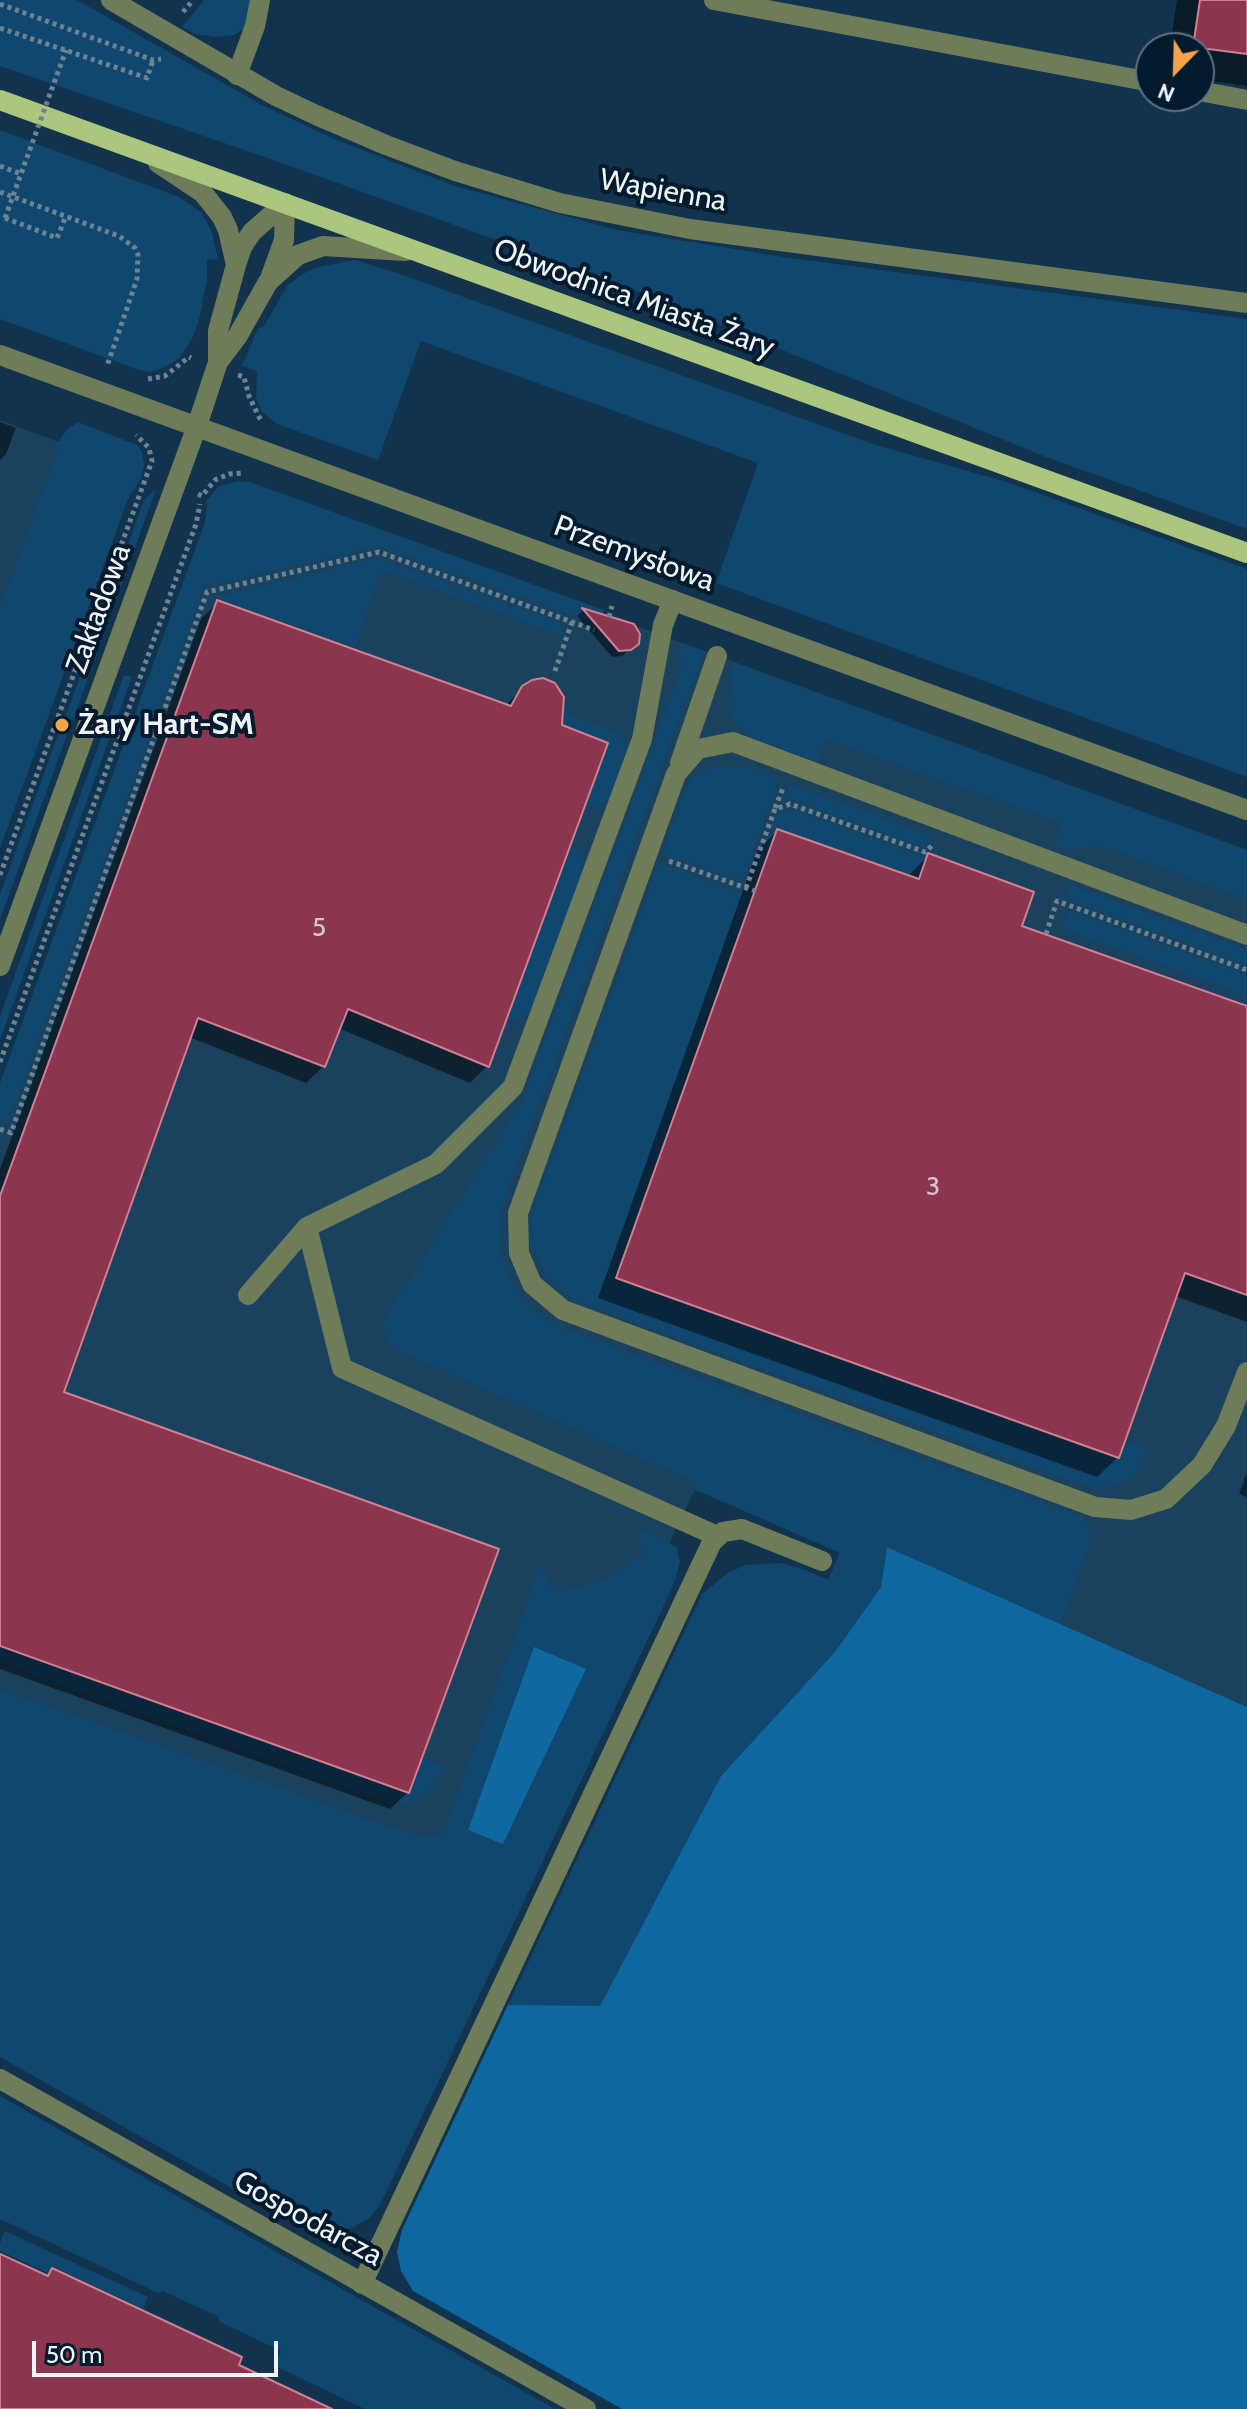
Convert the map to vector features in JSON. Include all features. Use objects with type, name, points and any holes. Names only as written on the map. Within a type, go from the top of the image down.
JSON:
[{"type":"main road","name":"Obwodnica Miasta Żary","points":[[0,100],[1247,553]]},
{"type":"street","name":"Wapienna","points":[[111,0],[290,103],[386,145],[507,188],[573,206],[690,229],[1247,303]]},
{"type":"street","points":[[237,75],[255,26],[260,0]]},
{"type":"street","points":[[714,0],[1135,79]]},
{"type":"street","points":[[1215,94],[1247,100]]},
{"type":"street","name":"Zakładowa","points":[[145,154],[192,183],[213,204],[228,230],[236,265]]},
{"type":"street","name":"Zakładowa","points":[[0,966],[197,426],[217,365],[218,331],[242,247],[252,232],[285,203]]},
{"type":"street","name":"Zakładowa","points":[[217,365],[268,282],[284,240],[285,203]]},
{"type":"street","name":"Zakładowa","points":[[268,282],[298,255],[323,246],[417,253]]},
{"type":"street","name":"Przemysłowa","points":[[0,355],[1247,810]]},
{"type":"street","points":[[248,1295],[307,1227],[436,1164],[513,1087],[642,739],[663,625],[673,600]]},
{"type":"street","points":[[717,656],[518,1213],[519,1253],[532,1284],[563,1310],[1095,1507],[1131,1510],[1166,1499],[1202,1465],[1226,1426],[1247,1372]]},
{"type":"street","points":[[676,774],[698,749],[733,742],[1247,935]]},
{"type":"street","points":[[307,1227],[342,1368],[717,1536]]},
{"type":"street","points":[[362,2284],[717,1536],[742,1529],[822,1561]]},
{"type":"street","name":"Gospodarcza","points":[[0,2079],[586,2409]]},
{"type":"path","points":[[0,4],[153,60],[147,78],[0,28]]},
{"type":"path","points":[[66,50],[5,218],[57,238],[66,216]]},
{"type":"path","points":[[0,166],[21,174]]},
{"type":"path","points":[[0,192],[119,236],[135,248],[138,255],[137,279],[107,367]]},
{"type":"path","points":[[138,377],[150,380],[165,376],[189,357],[217,365]]},
{"type":"path","points":[[94,362],[117,371]]},
{"type":"path","points":[[0,875],[152,461],[149,448],[140,437],[129,433]]},
{"type":"path","points":[[0,1062],[196,524],[202,496],[215,480],[229,474],[246,473]]},
{"type":"path","points":[[176,485],[202,496]]},
{"type":"path","points":[[0,1129],[11,1133],[207,592],[379,552],[594,630]]},
{"type":"path","points":[[609,617],[612,606]]},
{"type":"path","points":[[555,671],[572,622]]},
{"type":"path","points":[[746,888],[785,782]]},
{"type":"path","points":[[775,809],[790,804],[925,852],[938,841]]},
{"type":"path","points":[[661,858],[755,891]]},
{"type":"path","points":[[1046,934],[1061,893]]},
{"type":"path","points":[[1057,901],[1247,970]]},
{"type":"shaded area","points":[[0,0],[77,0],[262,105],[332,138],[455,186],[617,230],[784,257],[1247,319],[1247,529],[1046,457],[622,285],[0,66]]},
{"type":"shaded area","points":[[204,0],[250,0],[245,28],[234,35],[215,37],[196,34],[182,27]]},
{"type":"shaded area","points":[[0,130],[179,197],[201,212],[212,232],[218,259],[207,260],[200,316],[194,335],[180,358],[151,372],[139,370],[0,319]]},
{"type":"shaded area","points":[[355,260],[873,444],[1007,482],[1247,569],[1247,777],[716,583],[758,463],[421,341],[378,460],[277,424],[262,412],[256,398],[257,372],[242,365],[258,329],[264,326],[287,286],[301,275],[314,268]]},
{"type":"shaded area","points":[[0,420],[104,459],[0,823]]},
{"type":"shaded area","points":[[78,422],[137,445],[144,464],[141,479],[128,499],[0,848],[0,607],[58,443],[66,430]]},
{"type":"shaded area","points":[[238,481],[250,482],[604,610],[602,617],[593,623],[380,546],[204,587],[8,1123],[0,1121],[0,1083],[205,522],[207,500],[219,486]]},
{"type":"shaded area","points":[[156,489],[73,720],[65,718],[144,500]]},
{"type":"shaded area","points":[[222,502],[468,564],[1247,850],[1247,1707],[706,1467],[515,1863],[0,2020],[0,1113]]},
{"type":"shaded area","points":[[377,558],[557,622],[564,629],[563,636],[382,570],[355,647],[215,597]]},
{"type":"shaded area","points":[[679,642],[704,651],[501,1210],[500,1243],[508,1275],[528,1305],[569,1331],[1081,1516],[1087,1521],[1092,1538],[1060,1624],[887,1547],[881,1587],[835,1653],[721,1776],[600,2007],[508,2005],[702,1594],[728,1573],[745,1565],[780,1563],[828,1580],[840,1553],[696,1490],[693,1488],[695,1482],[396,1350],[387,1342],[383,1327],[386,1316],[522,1101],[681,669]]},
{"type":"shaded area","points":[[733,662],[1247,850],[1247,900],[1105,847],[1053,847],[1061,823],[827,740],[818,762],[753,738],[735,723],[728,708]]},
{"type":"shaded area","points":[[124,675],[132,677],[0,1040],[0,1016]]},
{"type":"shaded area","points":[[562,711],[618,733],[625,741],[627,749],[609,798],[599,806],[584,807],[608,743],[559,724]]},
{"type":"shaded area","points":[[59,732],[67,735],[0,920],[0,894]]},
{"type":"shaded area","points":[[724,765],[755,769],[779,780],[745,875],[737,880],[663,853],[684,790],[694,776]]},
{"type":"shaded area","points":[[790,784],[933,836],[928,849],[785,797]]},
{"type":"shaded area","points":[[790,809],[926,858],[917,883],[759,886],[753,878],[778,813]]},
{"type":"shaded area","points":[[570,846],[575,847],[585,860],[584,871],[532,1010],[518,1020],[506,1020]]},
{"type":"shaded area","points":[[659,863],[755,898],[1119,1458],[1125,1442],[1147,1450],[1129,1479],[1099,1488],[1059,1477],[576,1301],[545,1275],[532,1245],[534,1207]]},
{"type":"shaded area","points":[[1068,884],[1247,950],[1247,965],[1068,899]]},
{"type":"shaded area","points":[[1069,910],[1247,975],[1247,996],[1062,929]]},
{"type":"shaded area","points":[[635,1528],[661,1537],[677,1548],[680,1562],[674,1584],[390,2184],[378,2208],[369,2218],[337,2232],[324,2233],[299,2226],[0,2057],[0,1689],[349,1813],[434,1838],[443,1833],[541,1565],[554,1593],[606,1579],[643,1554]]},
{"type":"shaded area","points":[[887,1547],[1247,1707],[1247,2409],[622,2409],[413,2291],[401,2271],[397,2252],[402,2230],[508,2005],[600,2006],[721,1776],[835,1652],[881,1587]]},
{"type":"shaded area","points":[[0,1646],[409,1793],[422,1758],[445,1767],[436,1785],[420,1797],[406,1804],[381,1800],[0,1662]]},
{"type":"shaded area","points":[[534,1647],[586,1669],[503,1844],[468,1830]]},
{"type":"shaded area","points":[[0,2096],[555,2409],[365,2409],[275,2366],[281,2351],[220,2322],[217,2316],[163,2291],[158,2293],[0,2219]]},
{"type":"shaded area","points":[[5,2231],[148,2297],[143,2309],[52,2266],[48,2273],[0,2251]]},
{"type":"building","points":[[1200,0],[1247,0],[1247,54],[1215,50],[1215,32],[1195,32]]},
{"type":"building","points":[[217,600],[511,706],[522,686],[543,678],[555,683],[564,697],[562,725],[608,743],[489,1067],[348,1009],[325,1067],[198,1018],[64,1392],[499,1549],[409,1793],[0,1646],[0,1196]]},
{"type":"building","points":[[582,608],[634,624],[640,634],[639,644],[631,650],[619,651]]},
{"type":"building","points":[[777,829],[919,879],[928,853],[1034,892],[1022,926],[1247,1006],[1247,1295],[1185,1273],[1119,1458],[616,1278]]},
{"type":"building","points":[[0,2254],[48,2276],[52,2268],[242,2357],[239,2365],[332,2409],[0,2409]]},
{"type":"place","name":"Żary Hart-SM","points":[[62,725]]}]
